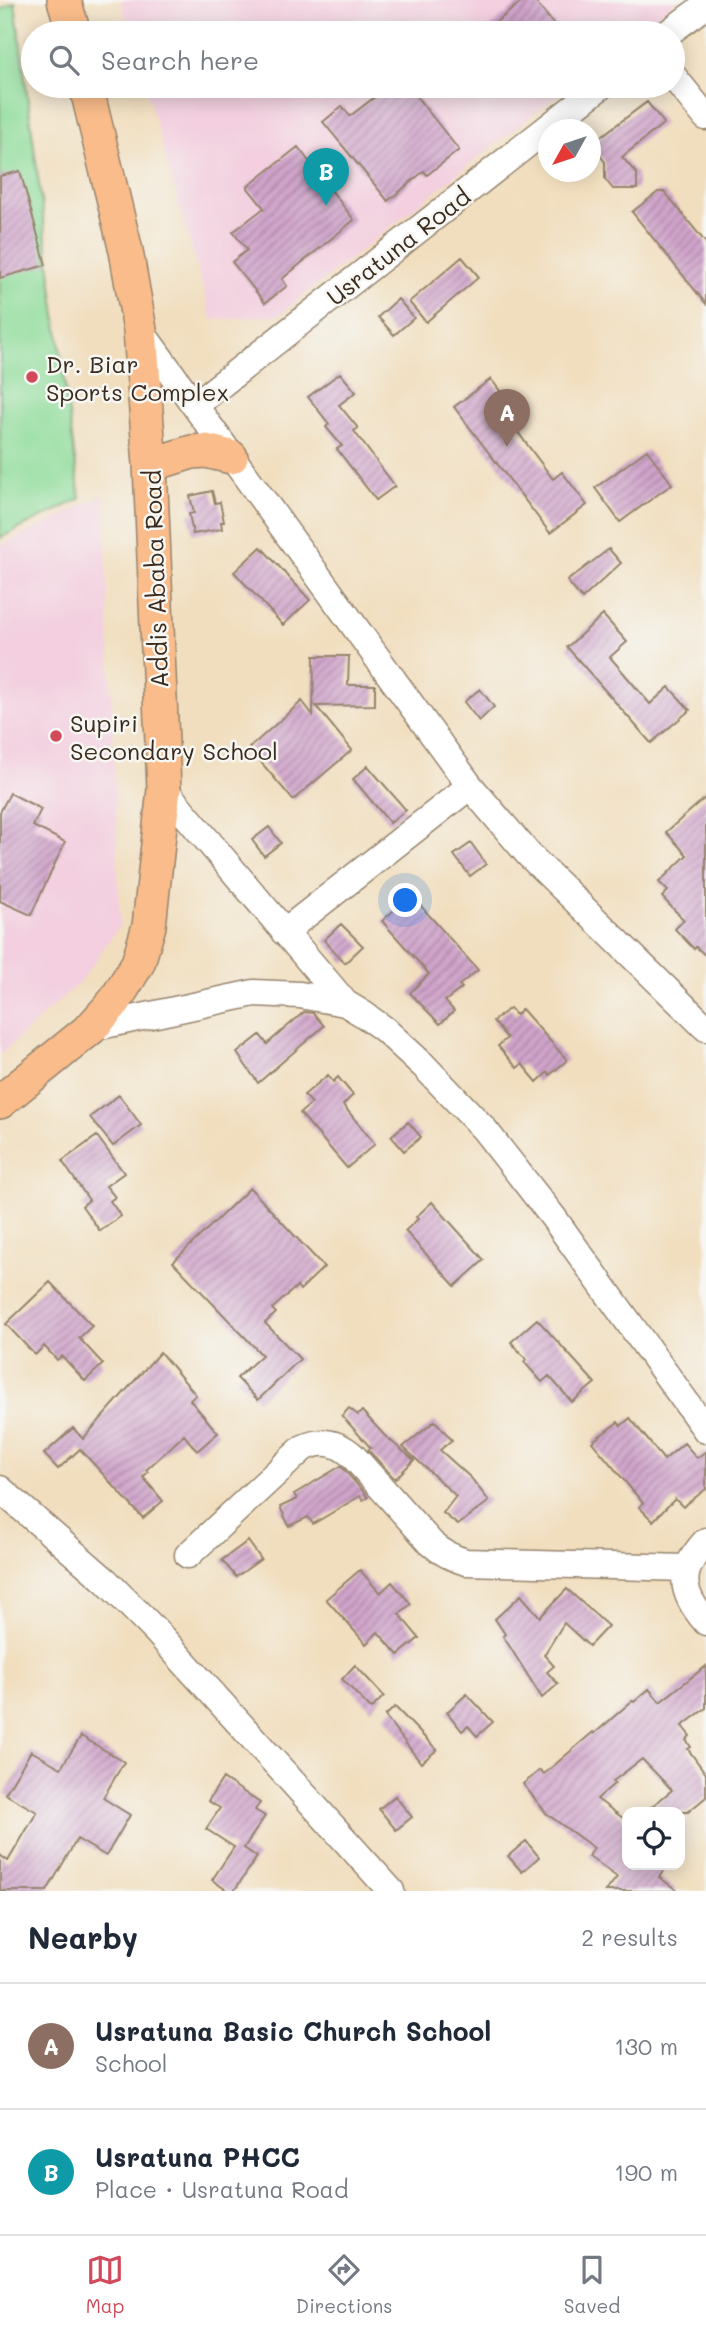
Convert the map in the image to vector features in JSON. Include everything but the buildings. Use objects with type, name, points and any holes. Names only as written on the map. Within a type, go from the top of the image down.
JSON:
[{"type":"main road","points":[[64,0],[70,21]]},
{"type":"main road","name":"Addis Ababa Road","points":[[0,1102],[90,1028],[114,1001],[138,963],[151,912],[164,789],[150,465],[140,330],[123,241],[89,98]]},
{"type":"main road","points":[[150,465],[192,452],[206,451],[231,457]]},
{"type":"street","points":[[684,21],[706,5]]},
{"type":"street","points":[[685,90],[706,117]]},
{"type":"street","name":"Usratuna Road","points":[[195,405],[586,98]]},
{"type":"street","points":[[140,330],[470,786],[529,855],[706,1028]]},
{"type":"street","points":[[284,932],[470,786]]},
{"type":"street","points":[[164,789],[345,1003],[384,1029],[424,1066],[484,1129],[553,1217],[706,1430]]},
{"type":"street","points":[[90,1028],[254,993],[300,995],[345,1003]]},
{"type":"street","points":[[188,1555],[303,1448],[315,1442],[325,1442],[342,1447],[352,1455],[431,1543],[453,1559],[466,1562],[687,1568]]},
{"type":"street","points":[[0,1489],[106,1581],[155,1630],[391,1891]]},
{"type":"street","points":[[706,1541],[687,1568],[685,1588],[693,1606],[706,1622]]},
{"type":"shaded area","points":[[121,0],[677,0],[650,21],[127,21]]},
{"type":"shaded area","points":[[148,98],[554,98],[279,315],[212,320]]},
{"type":"shaded area","name":"Supiri Secondary School","points":[[104,495],[120,925],[82,980],[0,1055],[0,546]]},
{"type":"green space","name":"Dr. Biar Sports Complex","points":[[15,2],[21,48],[21,98],[28,98],[80,499],[0,538],[0,10]]},
{"type":"place","name":"Usratuna PHCC","points":[[326,206]]},
{"type":"place","name":"Dr. Biar Sports Complex","points":[[32,377]]},
{"type":"place","name":"Usratuna Basic Church School","points":[[507,447]]},
{"type":"place","name":"Supiri Secondary School","points":[[56,736]]}]
